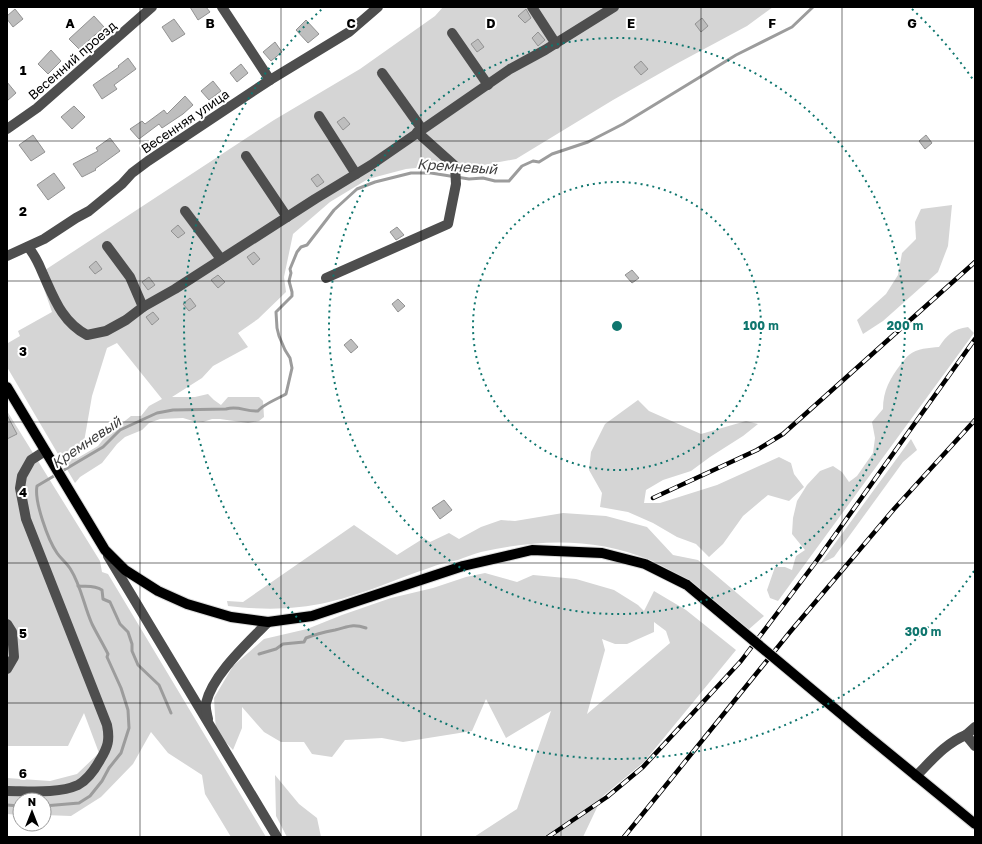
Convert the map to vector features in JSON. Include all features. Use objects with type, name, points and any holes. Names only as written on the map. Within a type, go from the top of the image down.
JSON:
[{"type":"main road","points":[[7,387],[105,550],[113,559],[132,574],[158,591],[187,604],[231,617],[268,622],[312,616],[463,566],[532,550],[602,553],[645,564],[686,585],[975,824]]},
{"type":"street","name":"Весенний проезд","points":[[7,129],[37,108],[150,7]]},
{"type":"street","points":[[222,7],[270,80]]},
{"type":"street","name":"Весенняя улица","points":[[7,256],[44,239],[89,211],[148,161],[270,80],[349,32],[378,7]]},
{"type":"street","points":[[532,7],[556,44]]},
{"type":"street","points":[[28,247],[35,254],[55,301],[76,330],[87,335],[106,331],[126,320],[144,307],[175,290],[220,259],[372,165],[510,69],[556,44],[614,7]]},
{"type":"street","points":[[452,33],[488,85]]},
{"type":"street","points":[[326,278],[448,224],[456,184],[455,166],[419,131],[382,73]]},
{"type":"street","points":[[319,116],[356,174]]},
{"type":"street","points":[[246,156],[287,217]]},
{"type":"street","points":[[185,211],[220,259]]},
{"type":"street","points":[[107,246],[130,277],[144,307]]},
{"type":"street","points":[[7,791],[64,789],[79,784],[95,769],[106,751],[109,738],[107,725],[26,520],[20,488],[22,476],[31,460],[47,454]]},
{"type":"street","points":[[105,550],[277,837]]},
{"type":"street","points":[[209,724],[206,705],[211,690],[224,669],[268,622]]},
{"type":"street","points":[[7,624],[12,632],[14,657],[7,669]]},
{"type":"street","points":[[916,776],[945,747],[956,739],[966,735],[975,727]]},
{"type":"street","points":[[966,735],[975,746]]},
{"type":"shaded area","points":[[443,7],[773,7],[747,26],[613,100],[516,159],[473,167],[445,165],[406,169],[368,179],[330,202],[293,234],[284,277],[286,292],[258,319],[238,333],[248,347],[213,366],[202,378],[172,397],[195,397],[208,394],[221,405],[228,397],[259,397],[263,401],[264,417],[259,421],[248,423],[220,419],[212,419],[203,422],[183,418],[160,419],[149,423],[142,430],[125,437],[117,444],[102,463],[80,477],[75,483],[7,367],[7,341],[8,343],[20,336],[18,331],[52,312],[38,272],[42,272],[274,120],[360,69],[435,16]],"holes":[[[117,343],[162,399],[149,406],[141,416],[131,416],[105,437],[98,446],[76,459],[78,451],[84,442],[92,396],[107,348]]]},
{"type":"shaded area","points":[[952,205],[948,246],[938,272],[883,321],[863,334],[857,320],[886,294],[898,275],[902,253],[916,239],[915,222],[921,209]]},
{"type":"shaded area","points":[[968,327],[974,333],[778,601],[770,598],[767,590],[775,567],[785,567],[792,570],[796,556],[805,550],[792,534],[793,518],[797,501],[807,485],[820,471],[833,466],[842,472],[849,482],[857,476],[873,453],[875,438],[872,422],[883,409],[884,396],[890,380],[897,369],[912,353],[923,349],[939,347],[951,333],[958,329]]},
{"type":"shaded area","points":[[638,400],[649,411],[701,434],[746,421],[758,424],[743,436],[691,471],[663,480],[646,490],[644,503],[660,503],[717,485],[779,457],[791,463],[794,474],[804,487],[789,501],[768,495],[743,516],[723,544],[709,557],[696,544],[677,537],[653,523],[628,512],[600,507],[602,493],[589,470],[591,452],[605,424]]},
{"type":"shaded area","points":[[7,411],[100,561],[102,572],[108,574],[266,837],[231,837],[205,794],[202,775],[168,753],[151,732],[133,764],[101,797],[71,816],[52,815],[52,792],[12,792],[12,814],[7,814],[7,778],[50,781],[77,774],[99,753],[84,713],[68,746],[7,746]]},
{"type":"shaded area","points":[[911,439],[917,450],[903,462],[834,557],[820,564]]},
{"type":"shaded area","points":[[563,513],[606,516],[647,527],[673,555],[698,560],[764,616],[748,630],[688,583],[663,566],[650,560],[608,547],[566,542],[524,545],[481,552],[444,563],[355,595],[316,605],[291,608],[228,606],[227,601],[243,602],[354,525],[397,555],[424,538],[430,542],[449,533],[459,539],[481,527],[501,520],[515,521]]},
{"type":"shaded area","points":[[485,573],[517,582],[533,575],[576,579],[614,590],[638,605],[644,611],[654,591],[686,610],[736,650],[644,762],[602,797],[583,837],[474,837],[517,809],[551,711],[506,738],[486,699],[472,731],[403,742],[382,738],[345,740],[332,757],[312,754],[304,742],[281,742],[264,732],[242,707],[242,728],[233,750],[216,732],[214,698],[233,666],[264,639],[307,629],[391,598],[433,588],[466,577]],"holes":[[[654,622],[666,631],[670,643],[587,714],[605,650],[602,639],[615,644],[627,644],[654,632]]]},
{"type":"shaded area","points":[[275,775],[299,804],[317,818],[321,837],[287,837],[276,816]]},
{"type":"building","points":[[190,7],[206,7],[210,12],[198,20]]},
{"type":"building","points":[[15,9],[23,19],[13,27],[7,19],[7,16]]},
{"type":"building","points":[[526,9],[531,18],[525,23],[518,16]]},
{"type":"building","points":[[94,16],[104,27],[79,49],[69,39]]},
{"type":"building","points":[[702,18],[708,26],[701,32],[695,24]]},
{"type":"building","points":[[174,19],[185,34],[172,42],[162,27]]},
{"type":"building","points":[[306,20],[319,34],[308,43],[296,30]]},
{"type":"building","points":[[538,32],[545,40],[538,46],[532,38]]},
{"type":"building","points":[[478,39],[484,47],[477,52],[471,44]]},
{"type":"building","points":[[275,42],[282,52],[271,61],[263,52]]},
{"type":"building","points":[[51,50],[61,61],[48,74],[38,64]]},
{"type":"building","points":[[128,58],[136,69],[114,85],[117,89],[102,99],[93,85],[119,67],[118,66]]},
{"type":"building","points":[[641,61],[648,69],[641,75],[634,67]]},
{"type":"building","points":[[241,64],[248,73],[237,82],[230,73]]},
{"type":"building","points":[[213,81],[221,91],[209,100],[201,91]]},
{"type":"building","points":[[7,82],[16,93],[7,101]]},
{"type":"building","points":[[185,96],[193,105],[183,114],[162,128],[159,124],[139,139],[130,129],[142,121],[145,124],[164,110],[167,114]]},
{"type":"building","points":[[74,106],[85,117],[72,129],[61,117]]},
{"type":"building","points":[[344,117],[350,124],[343,130],[337,122]]},
{"type":"building","points":[[33,135],[45,152],[31,161],[19,145]]},
{"type":"building","points":[[926,135],[932,143],[925,149],[919,141]]},
{"type":"building","points":[[110,138],[120,151],[95,169],[96,170],[82,177],[73,164],[98,151],[96,148]]},
{"type":"building","points":[[54,173],[65,188],[48,200],[37,185]]},
{"type":"building","points":[[318,174],[324,182],[317,187],[311,179]]},
{"type":"building","points":[[178,225],[185,233],[178,238],[171,231]]},
{"type":"building","points":[[397,227],[404,235],[396,240],[390,232]]},
{"type":"building","points":[[254,252],[260,259],[253,265],[247,257]]},
{"type":"building","points":[[96,261],[102,269],[95,274],[89,267]]},
{"type":"building","points":[[632,270],[639,278],[632,283],[625,275]]},
{"type":"building","points":[[218,275],[225,282],[218,288],[211,280]]},
{"type":"building","points":[[149,277],[155,285],[148,290],[142,282]]},
{"type":"building","points":[[190,298],[196,306],[189,311],[183,304]]},
{"type":"building","points":[[398,299],[405,306],[398,312],[392,304]]},
{"type":"building","points":[[153,312],[159,319],[152,325],[146,317]]},
{"type":"building","points":[[351,339],[358,347],[351,353],[344,345]]},
{"type":"building","points":[[7,415],[17,434],[7,439]]},
{"type":"building","points":[[444,500],[452,510],[440,519],[432,508]]},
{"type":"waterway","name":"Кремневый","points":[[52,805],[79,803],[90,796],[121,753],[129,728],[128,710],[121,688],[107,657],[108,654],[92,624],[74,576],[53,547],[46,530],[38,501],[37,486],[103,447],[120,430],[157,413],[173,410],[231,408],[258,411],[267,404],[286,394],[292,368],[290,358],[279,336],[276,312],[292,296],[289,281],[291,273],[290,269],[297,252],[301,247],[307,245],[334,210],[357,189],[375,182],[411,173],[431,173],[469,179],[483,178],[495,181],[509,181],[522,166],[533,161],[539,162],[552,154],[588,142],[623,124],[736,55],[792,27],[813,7]]},
{"type":"waterway","points":[[78,586],[93,587],[102,590],[103,599],[110,602],[120,624],[128,632],[132,644],[132,651],[138,665],[159,685],[171,713]]},
{"type":"waterway","points":[[259,654],[276,649],[283,644],[304,642],[306,638],[320,633],[353,626],[366,628]]},
{"type":"waterway","name":"Кремневый","points":[[7,805],[12,805]]},
{"type":"railway","points":[[653,498],[757,450],[783,434],[975,262]]},
{"type":"railway","points":[[548,837],[607,797],[643,767],[741,661],[815,563],[975,339]]},
{"type":"railway","points":[[624,837],[790,632],[894,509],[975,420]]}]
